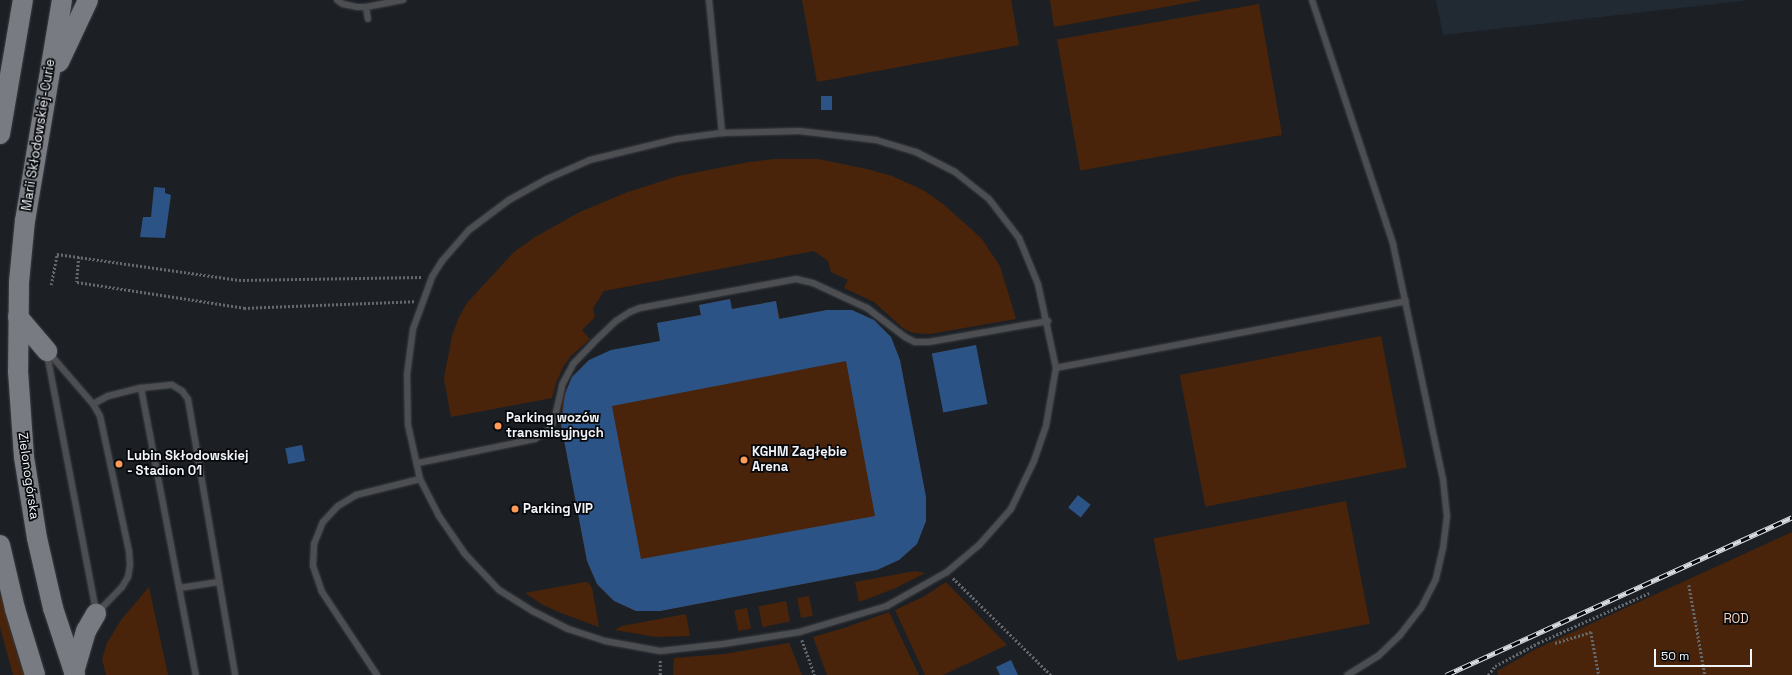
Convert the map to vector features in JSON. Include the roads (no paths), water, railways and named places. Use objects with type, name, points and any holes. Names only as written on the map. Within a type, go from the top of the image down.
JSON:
[{"type":"main road","points":[[11,0],[10,36],[12,69]]},
{"type":"main road","points":[[0,134],[23,0]]},
{"type":"main road","name":"Marii Skłodowskiej-Curie","points":[[20,271],[29,191],[62,0]]},
{"type":"main road","points":[[43,108],[65,48],[88,0]]},
{"type":"main road","name":"Zielonogórska","points":[[20,271],[18,318],[20,418],[30,498],[53,608],[74,673]]},
{"type":"main road","points":[[18,318],[47,351]]},
{"type":"main road","points":[[0,545],[15,609],[35,675]]},
{"type":"main road","points":[[74,673],[86,631],[96,614]]},
{"type":"lane","points":[[337,0],[342,4],[366,7],[403,0]]},
{"type":"lane","points":[[348,0],[352,6]]},
{"type":"lane","points":[[709,0],[722,133]]},
{"type":"lane","points":[[1312,0],[1393,244],[1443,479],[1447,516],[1443,548],[1436,579],[1421,608],[1400,635],[1378,656],[1347,675]]},
{"type":"lane","points":[[366,7],[368,19]]},
{"type":"lane","points":[[799,131],[876,140],[916,152],[955,172],[989,199],[1020,238],[1038,284],[1048,321],[1056,368],[1046,426],[1034,461],[1011,509],[979,545],[947,572],[888,606],[800,632],[723,644],[660,651],[605,641],[568,629],[534,612],[499,590],[465,554],[439,516],[420,479],[418,462],[408,425],[407,375],[413,329],[432,277],[442,261],[469,230],[509,200],[590,160],[676,139],[722,133],[799,131]]},
{"type":"lane","points":[[418,462],[535,439],[547,431],[554,421],[562,385],[573,364],[616,321],[630,312],[640,308],[796,279],[813,283],[867,308],[904,337],[915,342],[930,342],[1048,321]]},
{"type":"lane","points":[[1056,368],[1406,301]]},
{"type":"lane","points":[[47,351],[92,404],[100,416],[129,551],[130,565],[128,577],[122,587],[96,614]]},
{"type":"lane","points":[[47,351],[96,614]]},
{"type":"lane","points":[[92,404],[108,396],[142,388],[172,385],[182,391],[188,399],[235,675]]},
{"type":"lane","points":[[142,388],[196,675]]},
{"type":"lane","points":[[377,675],[322,592],[314,566],[314,544],[324,522],[338,506],[356,495],[420,479]]},
{"type":"lane","points":[[179,588],[219,582]]},
{"type":"railway","points":[[1446,675],[1792,517]]},
{"type":"place","name":"Parking wozów transmisyjnych","points":[[498,426]]},
{"type":"place","name":"KGHM Zagłębie Arena","points":[[744,460]]},
{"type":"place","name":"Lubin Skłodowskiej - Stadion 01","points":[[119,464]]},
{"type":"place","name":"Parking VIP","points":[[515,509]]},
{"type":"park label","name":"ROD","points":[[1736,619]]}]
